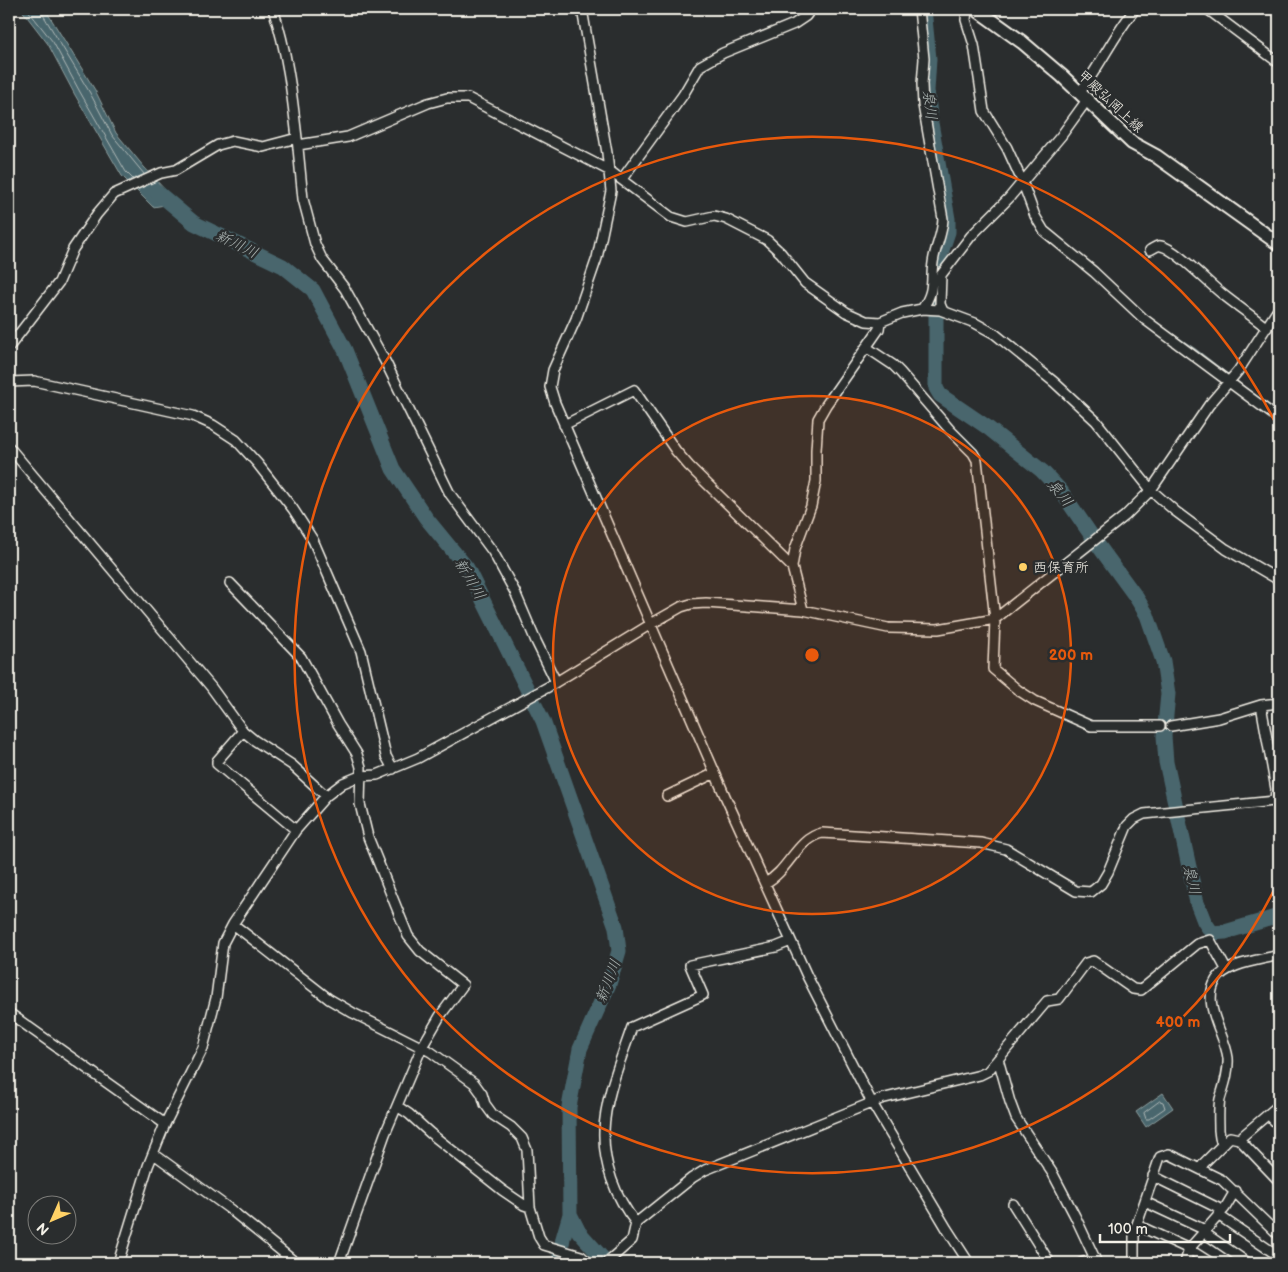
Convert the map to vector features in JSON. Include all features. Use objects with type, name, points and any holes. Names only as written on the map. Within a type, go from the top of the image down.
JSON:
[{"type":"main road","name":"甲殿弘岡上線","points":[[976,9],[991,15],[1083,96],[1132,143],[1156,156],[1279,244]]},
{"type":"street","points":[[273,9],[279,28],[292,91],[303,199],[322,260],[345,289],[386,363],[450,494],[493,552],[515,592],[552,685]]},
{"type":"street","points":[[582,9],[612,191],[597,258],[576,318],[553,370],[550,387],[555,404],[715,773],[807,976],[872,1103],[969,1263]]},
{"type":"street","points":[[622,179],[683,95],[700,66],[723,53],[794,24],[806,16],[811,9]]},
{"type":"street","points":[[919,9],[924,59],[923,105],[943,219],[942,234],[934,255],[931,272],[932,290],[929,300],[934,310]]},
{"type":"street","points":[[967,9],[966,20],[974,45],[984,111],[1025,179],[1035,216],[1044,231],[1094,272],[1144,319],[1230,380],[1279,419]]},
{"type":"street","points":[[934,310],[940,304],[941,275],[972,236],[1009,198],[1061,136],[1107,49],[1135,9]]},
{"type":"street","points":[[1207,9],[1279,63]]},
{"type":"street","points":[[9,347],[59,282],[73,248],[96,214],[114,194],[161,173],[176,170],[218,145],[233,141],[263,147],[298,141],[348,137],[428,103],[447,98],[468,98],[610,171],[671,217],[687,222],[714,216],[726,219],[767,240],[781,253],[805,283],[818,294],[846,312],[866,321],[880,322],[902,313],[934,310],[975,323],[995,334],[1054,382],[1096,421],[1151,490],[1175,511],[1226,549],[1279,580]]},
{"type":"street","points":[[1150,250],[1157,246],[1162,246],[1174,253],[1194,268],[1221,293],[1267,328]]},
{"type":"street","points":[[118,1263],[141,1188],[165,1124],[203,1048],[216,998],[223,943],[233,924],[296,830],[326,796],[343,783],[360,776],[377,775],[418,758],[552,685],[681,607],[691,604],[706,603],[803,610],[888,628],[938,629],[995,619],[1124,516],[1151,490],[1209,405],[1238,371],[1279,308]]},
{"type":"street","points":[[803,610],[792,567],[795,548],[811,506],[816,481],[818,419],[878,329],[880,322]]},
{"type":"street","points":[[866,347],[900,372],[950,430],[973,453],[977,460],[995,619],[993,669],[1035,702],[1090,726],[1160,726]]},
{"type":"street","points":[[9,382],[34,382],[193,416],[214,425],[236,440],[257,463],[293,509],[313,540],[340,598],[361,651],[386,756],[393,769]]},
{"type":"street","points":[[564,425],[634,390],[676,451],[689,466],[792,567]]},
{"type":"street","points":[[9,447],[204,680],[244,731],[254,740],[292,765],[326,796]]},
{"type":"street","points":[[230,583],[301,657],[357,754],[361,767],[360,804],[368,837],[408,936],[420,951],[463,985],[440,1016],[422,1048],[385,1134],[339,1263]]},
{"type":"street","points":[[1171,726],[1219,718],[1261,705],[1279,703]]},
{"type":"street","points":[[765,883],[774,879],[781,872],[804,842],[812,835],[822,833],[981,843],[1006,848],[1076,891],[1091,892],[1102,884],[1128,826],[1134,819],[1144,814],[1275,801],[1276,789],[1261,705]]},
{"type":"street","points":[[244,731],[217,761],[218,764],[296,830]]},
{"type":"street","points":[[667,796],[715,773]]},
{"type":"street","points":[[233,924],[329,999],[352,1013],[431,1052],[474,1083],[482,1094],[485,1104],[493,1114],[522,1138],[526,1150],[530,1208],[539,1237],[544,1245],[552,1249],[569,1251],[581,1256],[589,1263]]},
{"type":"street","points":[[609,1260],[632,1240],[636,1223],[692,1178],[706,1170],[872,1103],[913,1090],[980,1075],[988,1071],[1047,1001],[1059,999],[1086,963],[1093,961],[1133,989],[1141,990],[1197,944],[1210,940],[1226,969]]},
{"type":"street","points":[[636,1223],[618,1198],[608,1171],[604,1131],[610,1097],[632,1027],[703,995],[690,965],[776,947],[791,941]]},
{"type":"street","points":[[1223,1144],[1220,1141],[1218,1116],[1228,1059],[1225,1043],[1215,1021],[1211,1000],[1216,980],[1226,969],[1279,956]]},
{"type":"street","points":[[9,1013],[165,1124]]},
{"type":"street","points":[[998,1059],[1016,1118],[1052,1174],[1075,1216],[1095,1261],[1081,1263]]},
{"type":"street","points":[[1239,1138],[1279,1105]]},
{"type":"street","points":[[397,1106],[502,1190],[530,1208]]},
{"type":"street","points":[[1268,1114],[1279,1126]]},
{"type":"street","points":[[1200,1169],[1230,1137],[1239,1138],[1279,1181]]},
{"type":"street","points":[[154,1154],[231,1210],[296,1263]]},
{"type":"street","points":[[1134,1263],[1134,1233],[1160,1157],[1168,1154],[1222,1180],[1236,1191],[1279,1235]]},
{"type":"street","points":[[1153,1176],[1220,1213],[1278,1254],[1271,1263]]},
{"type":"street","points":[[1185,1263],[1189,1249],[1236,1191]]},
{"type":"street","points":[[1144,1202],[1204,1231],[1248,1263]]},
{"type":"street","points":[[1013,1204],[1050,1263]]},
{"type":"street","points":[[1137,1225],[1189,1249],[1211,1263]]},
{"type":"water","points":[[21,9],[45,9],[95,90],[116,133],[177,203],[153,207],[122,176],[48,44]]},
{"type":"water","points":[[1163,1093],[1173,1108],[1146,1127],[1136,1112]]},
{"type":"waterway","name":"泉川","points":[[924,9],[929,59],[927,91],[948,219],[948,232],[936,268],[936,388],[940,395],[987,427],[1042,471],[1061,491],[1147,615],[1163,661],[1168,694],[1164,736],[1166,762],[1197,903],[1204,921],[1212,933],[1225,932],[1279,916]]},
{"type":"waterway","points":[[1214,9],[1279,57]]},
{"type":"waterway","name":"新川川","points":[[156,191],[194,223],[283,266],[313,290],[345,350],[393,469],[426,518],[467,568],[543,721],[616,927],[619,951],[609,984],[580,1049],[569,1107],[570,1214],[579,1232],[607,1263]]},
{"type":"waterway","points":[[1170,333],[1194,349],[1272,409]]},
{"type":"waterway","points":[[559,1263],[563,1238],[570,1214]]},
{"type":"place","name":"西保育所","points":[[1023,567]]}]
